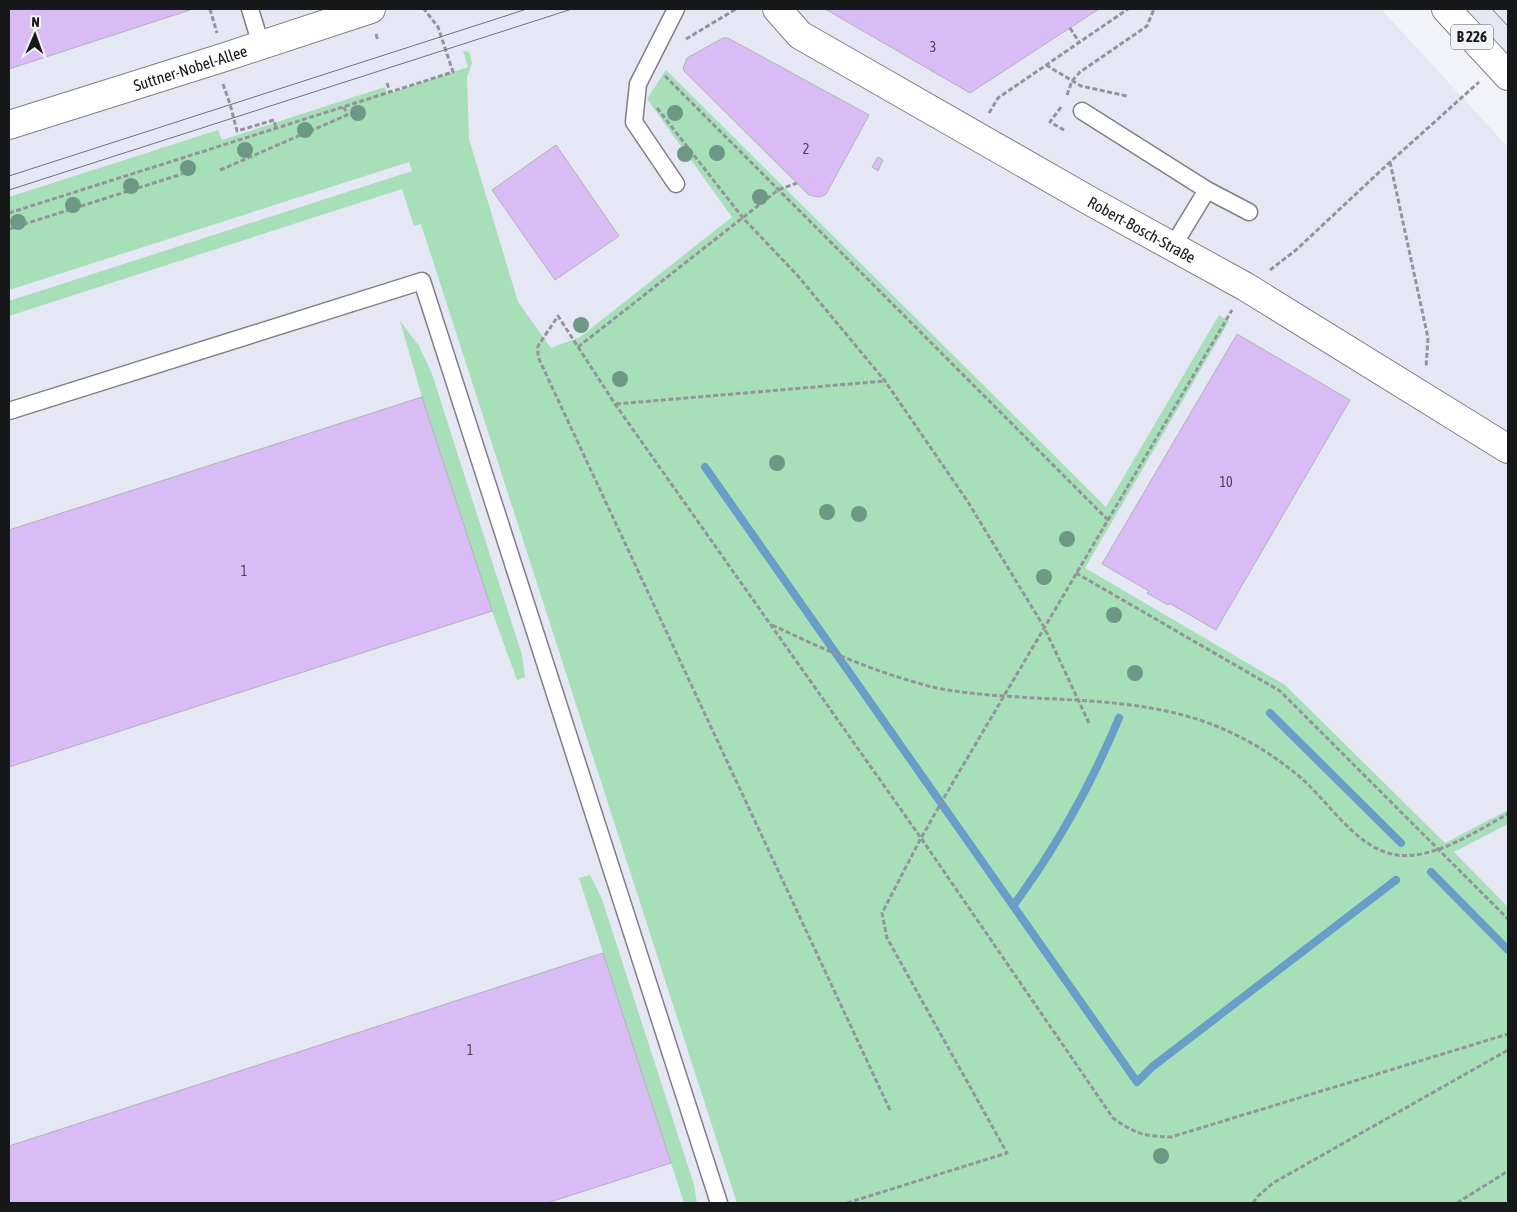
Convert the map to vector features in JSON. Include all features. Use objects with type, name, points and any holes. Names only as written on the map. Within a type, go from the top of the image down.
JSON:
[{"type":"street","name":"Suttner-Nobel-Allee","points":[[9,125],[371,9]]},
{"type":"street","name":"Robert-Bosch-Straße","points":[[777,9],[800,35],[1090,201],[1246,287],[1508,449]]},
{"type":"street","name":"B 226","points":[[1446,9],[1503,70]]},
{"type":"lane","points":[[250,9],[261,45]]},
{"type":"lane","points":[[676,9],[638,84],[634,122],[676,184]]},
{"type":"lane","points":[[1082,111],[1208,190],[1249,212]]},
{"type":"lane","points":[[1173,246],[1208,190]]},
{"type":"lane","points":[[9,411],[422,281],[719,1203]]},
{"type":"path","points":[[9,213],[452,72],[438,27],[424,9]]},
{"type":"path","points":[[736,9],[650,60],[1108,520]]},
{"type":"path","points":[[976,135],[998,98],[1128,9]]},
{"type":"path","points":[[1064,130],[1050,122],[1064,102],[1072,81],[1080,72],[1147,26],[1154,9]]},
{"type":"path","points":[[1070,28],[1079,42]]},
{"type":"path","points":[[214,60],[230,104],[237,131],[274,120],[276,129]]},
{"type":"path","points":[[1046,65],[1080,86],[1127,96]]},
{"type":"path","points":[[848,1203],[1007,1153],[887,938],[882,913],[928,825],[1246,287],[1296,250],[1390,162],[1503,70]]},
{"type":"path","points":[[387,83],[390,92]]},
{"type":"path","points":[[638,84],[743,218],[798,276],[885,381],[968,502],[1044,627],[1089,722]]},
{"type":"path","points":[[220,170],[347,115],[344,107]]},
{"type":"path","points":[[1390,162],[1428,338],[1424,396]]},
{"type":"path","points":[[9,229],[182,174]]},
{"type":"path","points":[[578,347],[778,190],[797,183]]},
{"type":"path","points":[[890,1110],[538,357],[538,346],[558,316],[615,404],[921,838],[1113,1118],[1131,1131],[1150,1137],[1171,1137],[1508,1034]]},
{"type":"path","points":[[615,404],[885,381]]},
{"type":"path","points":[[1076,573],[1280,691],[1508,919]]},
{"type":"path","points":[[771,625],[877,672],[940,689],[1003,697],[1121,703],[1161,710],[1202,721],[1236,735],[1270,754],[1300,778],[1353,831],[1372,846],[1392,854],[1418,856],[1439,850],[1508,814]]},
{"type":"path","points":[[1253,1203],[1273,1183],[1508,1050]]},
{"type":"path","points":[[1457,1203],[1508,1171]]},
{"type":"shaded area","points":[[9,9],[1381,9],[1508,147],[1508,1097],[1270,1203],[9,1203]]},
{"type":"shaded area","points":[[1465,9],[1508,9],[1508,54],[1485,30]]},
{"type":"green space","points":[[463,51],[469,52],[472,63],[467,77],[469,139],[518,302],[551,348],[580,337],[732,217],[647,99],[666,70],[1106,507],[1219,315],[1229,321],[1085,568],[1285,685],[1445,843],[1508,810],[1508,824],[1454,852],[1508,907],[1508,1203],[737,1203],[421,224],[414,226],[402,189],[9,316],[9,301],[412,171],[409,162],[9,290],[9,197],[218,130],[222,140],[385,87],[387,94],[468,67]]},
{"type":"green space","points":[[400,321],[419,346],[432,374],[522,655],[525,677],[517,680],[492,611],[422,397]]},
{"type":"green space","points":[[590,875],[602,899],[694,1185],[697,1203],[684,1203],[579,878]]},
{"type":"building","points":[[9,9],[193,9],[9,69]]},
{"type":"building","points":[[825,9],[1099,9],[970,93]]},
{"type":"building","points":[[723,38],[728,38],[869,115],[826,194],[823,196],[809,195],[685,72],[683,68],[687,58]]},
{"type":"building","points":[[556,145],[619,236],[555,280],[492,190]]},
{"type":"building","points":[[878,157],[883,160],[878,171],[872,167]]},
{"type":"building","points":[[1237,334],[1350,400],[1216,630],[1169,603],[1168,605],[1147,593],[1149,591],[1102,564]]},
{"type":"building","points":[[422,397],[492,611],[9,767],[9,530]]},
{"type":"building","points":[[603,953],[671,1163],[547,1203],[9,1203],[9,1146]]},
{"type":"waterway","points":[[705,467],[1137,1082],[1152,1067],[1396,880]]},
{"type":"waterway","points":[[1270,713],[1401,843]]},
{"type":"waterway","points":[[1013,906],[1044,862],[1072,815],[1097,767],[1119,718]]},
{"type":"waterway","points":[[1431,872],[1508,950]]},
{"type":"tram line","points":[[9,176],[527,9]]},
{"type":"tram line","points":[[9,190],[572,9]]},
{"type":"tram line","points":[[1492,9],[1508,26]]}]
